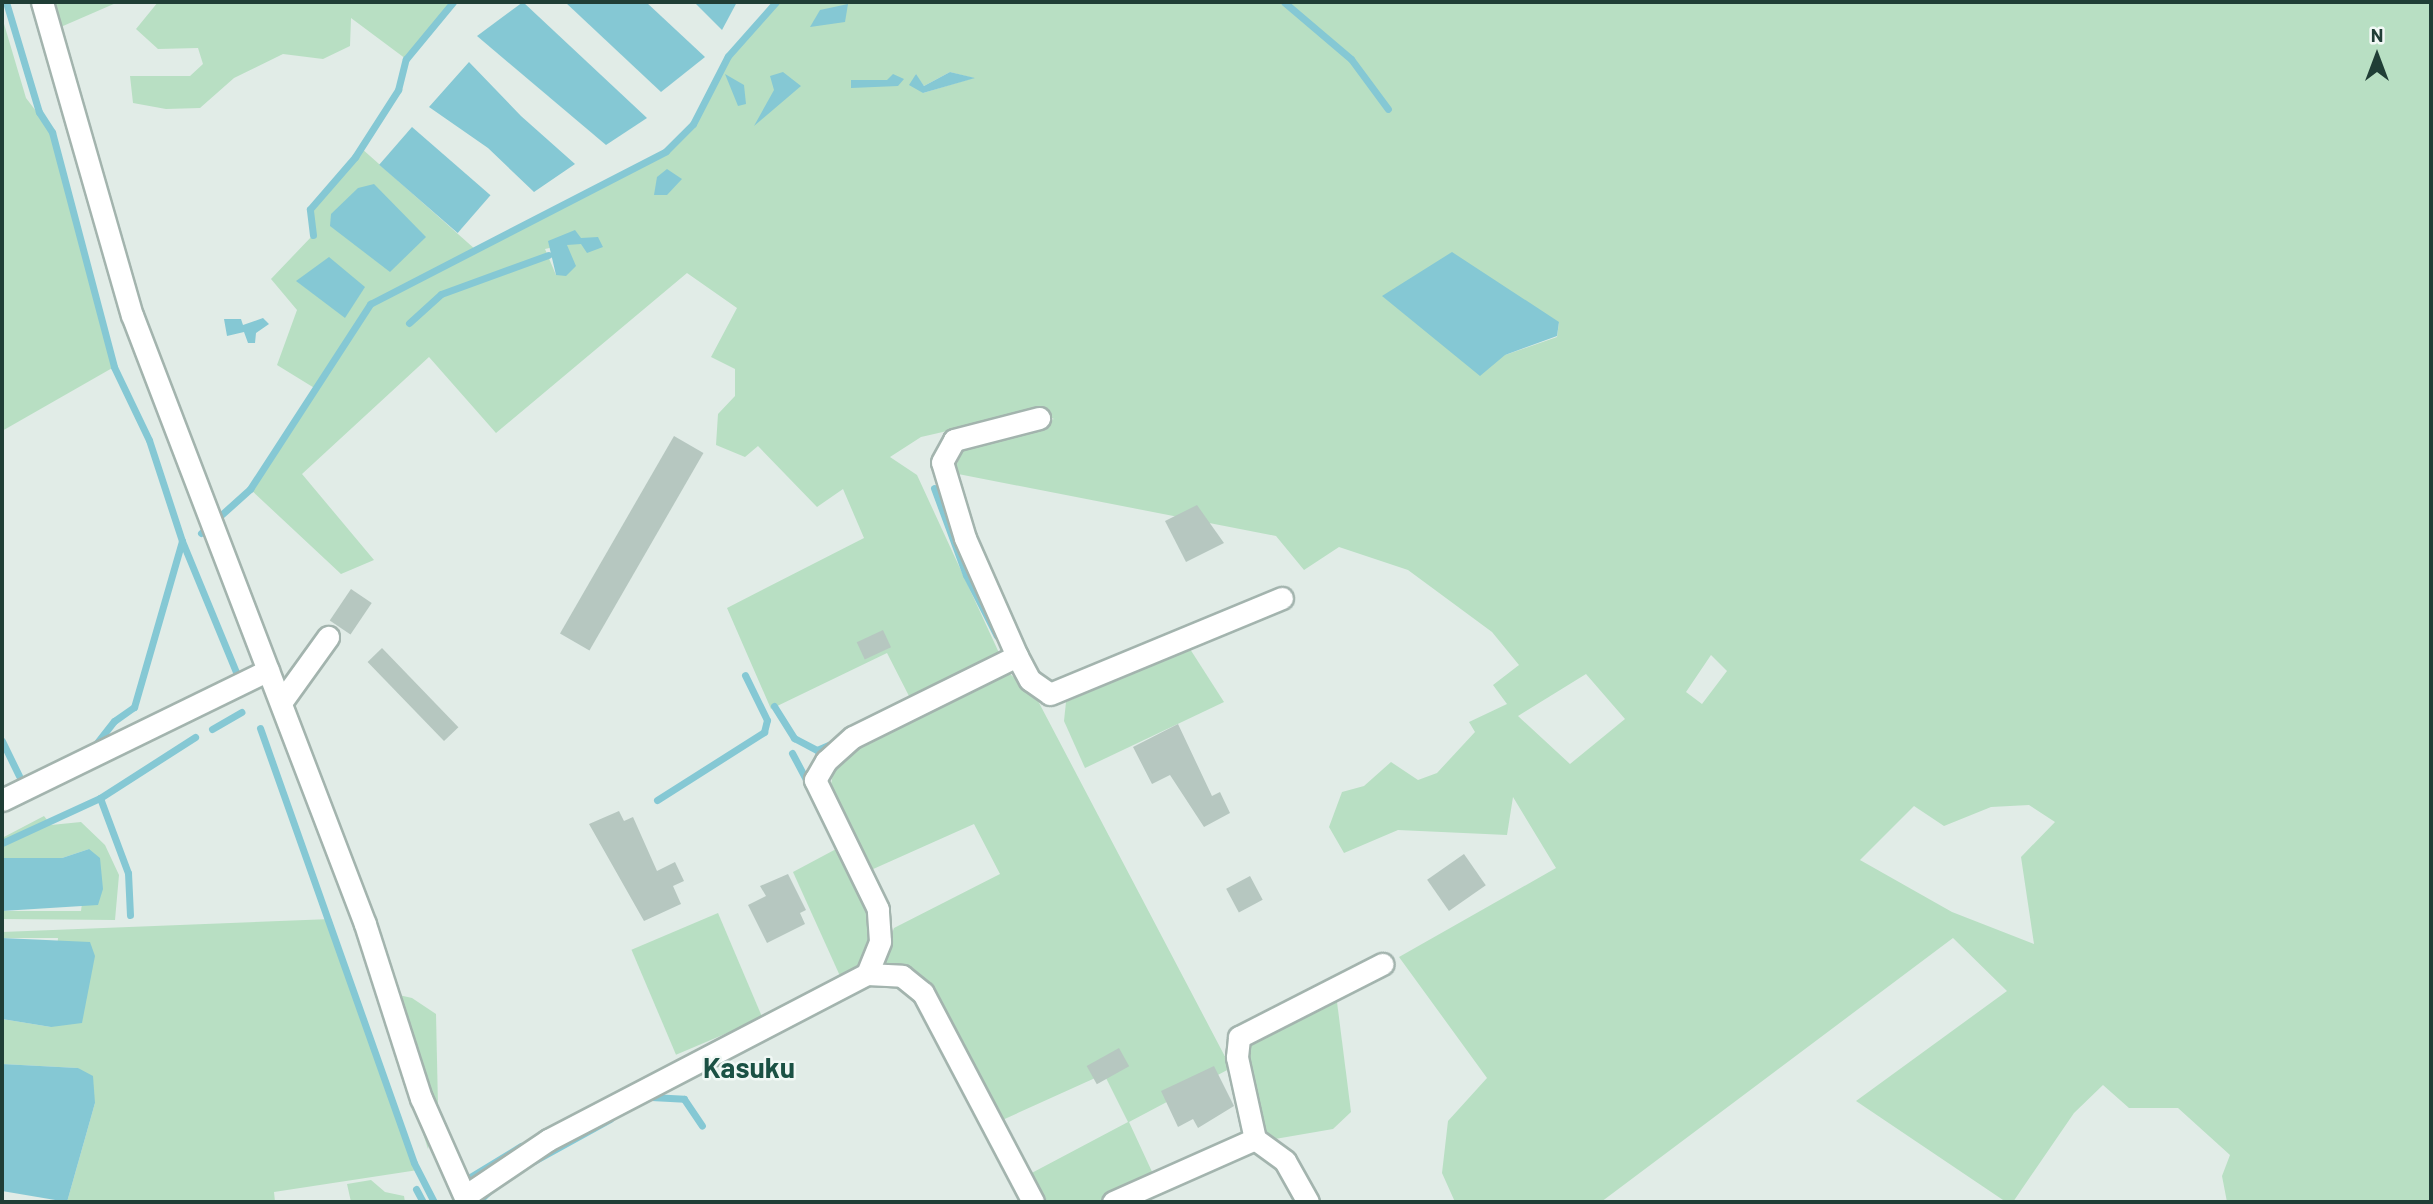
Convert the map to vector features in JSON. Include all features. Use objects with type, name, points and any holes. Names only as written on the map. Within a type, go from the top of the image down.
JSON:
[{"type":"street","points":[[43,2],[132,315],[282,701],[421,1098],[466,1199],[548,1140],[867,974],[902,976],[922,993],[1033,1202]]},
{"type":"street","points":[[1038,418],[954,440],[942,462],[965,538],[1030,680],[1050,694],[1282,598]]},
{"type":"street","points":[[282,701],[328,637]]},
{"type":"street","points":[[867,974],[880,941],[878,909],[815,780],[853,737],[1017,656]]},
{"type":"street","points":[[2,800],[268,670]]},
{"type":"street","points":[[1307,1202],[1285,1161],[1255,1139],[1237,1058],[1239,1037],[1382,964]]},
{"type":"street","points":[[1113,1202],[1255,1139]]},
{"type":"green space","points":[[32,2],[114,2],[116,3],[40,36]]},
{"type":"green space","points":[[158,2],[453,2],[406,59],[351,18],[350,46],[323,59],[283,54],[234,78],[200,108],[166,109],[133,103],[130,76],[190,76],[203,64],[198,48],[158,49],[136,29]]},
{"type":"green space","points":[[776,2],[2431,2],[2431,1202],[2227,1202],[2222,1176],[2230,1155],[2178,1108],[2129,1108],[2103,1085],[2074,1113],[2013,1202],[2006,1202],[1856,1101],[2007,991],[1953,938],[1601,1202],[1455,1202],[1442,1173],[1448,1121],[1487,1078],[1399,957],[1556,868],[1513,797],[1507,835],[1398,830],[1344,853],[1329,827],[1342,792],[1364,786],[1391,762],[1418,780],[1437,773],[1475,732],[1469,722],[1507,704],[1493,685],[1519,665],[1492,632],[1408,570],[1339,547],[1304,570],[1276,536],[953,473],[965,445],[1054,419],[1034,411],[921,437],[890,457],[917,475],[1000,655],[910,698],[887,653],[771,709],[727,608],[864,538],[843,489],[817,507],[758,446],[745,457],[716,445],[718,414],[735,396],[735,369],[711,357],[737,308],[687,273],[496,433],[429,357],[302,474],[374,560],[341,574],[250,489],[316,389],[277,365],[297,310],[271,279],[313,235],[310,209],[361,148],[476,250],[666,151],[693,124],[728,56]],"holes":[[[950,72],[973,78],[923,93],[915,74],[924,86]],[[598,237],[566,245],[556,275],[545,249]],[[1559,322],[1557,337],[1505,355]],[[1711,655],[1727,671],[1702,704],[1686,692]],[[1586,674],[1625,719],[1570,764],[1518,716]],[[2029,805],[2055,822],[2021,857],[2034,944],[1952,912],[1860,860],[1914,806],[1944,826],[1991,807]]]},
{"type":"green space","points":[[2,17],[26,98],[52,132],[114,367],[2,431]]},
{"type":"green space","points":[[1190,649],[1224,702],[1085,768],[1064,721],[1066,702]]},
{"type":"green space","points":[[1007,671],[1037,699],[1231,1068],[1129,1122],[1154,1176],[1098,1202],[1039,1202],[1026,1176],[1128,1122],[1104,1074],[998,1122],[932,988],[912,967],[880,966],[894,928],[1000,874],[974,824],[871,870],[831,785],[834,767],[862,744]]},
{"type":"green space","points":[[44,816],[51,825],[81,822],[105,845],[119,875],[115,920],[2,919],[2,911],[81,911],[89,849],[62,858],[2,858],[2,838]]},
{"type":"green space","points":[[838,848],[871,913],[872,944],[861,965],[840,976],[793,872]]},
{"type":"green space","points":[[718,913],[763,1018],[676,1055],[631,950]]},
{"type":"green space","points":[[331,919],[418,1170],[274,1192],[275,1202],[67,1202],[95,1103],[78,1068],[2,1064],[2,1019],[51,1027],[58,938],[2,938],[2,932]]},
{"type":"green space","points":[[377,990],[412,998],[436,1014],[438,1106],[428,1149]]},
{"type":"green space","points":[[1336,994],[1351,1112],[1333,1129],[1275,1139],[1262,1128],[1247,1042]]},
{"type":"green space","points":[[371,1180],[385,1192],[404,1196],[405,1202],[351,1202],[347,1184]]},
{"type":"water","points":[[523,2],[647,118],[606,145],[477,36]]},
{"type":"water","points":[[565,2],[646,2],[705,57],[661,92]]},
{"type":"water","points":[[694,2],[737,2],[722,30]]},
{"type":"water","points":[[848,4],[845,22],[810,27],[820,10]]},
{"type":"water","points":[[469,62],[521,116],[575,164],[534,192],[488,148],[429,107]]},
{"type":"water","points":[[783,72],[801,86],[754,126],[774,90],[770,76]]},
{"type":"water","points":[[950,72],[975,78],[923,93],[909,85],[916,74],[924,86]]},
{"type":"water","points":[[725,74],[744,85],[746,104],[738,106]]},
{"type":"water","points":[[893,74],[904,79],[898,86],[851,88],[851,80],[887,80]]},
{"type":"water","points":[[412,127],[490,195],[458,233],[379,165]]},
{"type":"water","points":[[667,169],[682,179],[667,195],[654,195],[657,177]]},
{"type":"water","points":[[374,184],[426,237],[390,272],[330,226],[331,214],[358,188]]},
{"type":"water","points":[[575,230],[581,238],[598,237],[603,247],[587,253],[581,244],[567,245],[576,266],[566,276],[556,275],[548,241]]},
{"type":"water","points":[[1452,252],[1559,322],[1557,336],[1505,355],[1480,376],[1382,296]]},
{"type":"water","points":[[329,257],[365,287],[345,318],[296,281]]},
{"type":"water","points":[[263,318],[269,324],[256,333],[255,343],[248,343],[244,332],[227,336],[224,319],[241,319],[243,325]]},
{"type":"water","points":[[89,849],[100,858],[103,889],[98,905],[2,911],[2,858],[62,858]]},
{"type":"water","points":[[2,938],[90,942],[95,956],[82,1023],[51,1027],[2,1019]]},
{"type":"water","points":[[2,1064],[78,1068],[93,1076],[95,1103],[67,1202],[2,1191]]},
{"type":"building","points":[[674,436],[703,453],[589,650],[560,633]]},
{"type":"building","points":[[1197,505],[1224,543],[1186,562],[1165,521]]},
{"type":"building","points":[[351,589],[372,603],[350,634],[330,621]]},
{"type":"building","points":[[883,630],[891,647],[865,659],[857,642]]},
{"type":"building","points":[[382,648],[458,727],[444,741],[368,662]]},
{"type":"building","points":[[1178,724],[1212,796],[1220,792],[1230,813],[1204,827],[1170,775],[1152,784],[1133,747]]},
{"type":"building","points":[[619,811],[624,821],[633,817],[657,871],[675,862],[684,881],[673,886],[681,904],[644,921],[589,824]]},
{"type":"building","points":[[1464,854],[1486,885],[1449,911],[1427,880]]},
{"type":"building","points":[[788,874],[806,910],[800,913],[805,924],[767,943],[748,905],[766,896],[760,886]]},
{"type":"building","points":[[1250,876],[1263,900],[1239,913],[1226,889]]},
{"type":"building","points":[[1119,1048],[1129,1066],[1097,1084],[1087,1066]]},
{"type":"building","points":[[1214,1066],[1234,1106],[1198,1128],[1193,1119],[1178,1127],[1161,1091]]},
{"type":"waterway","points":[[6,2],[39,112],[52,132],[114,367],[149,440],[182,541],[134,707],[114,721],[94,747]]},
{"type":"waterway","points":[[313,235],[310,209],[355,157],[398,90],[406,59],[453,2]]},
{"type":"waterway","points":[[201,533],[250,489],[370,304],[666,151],[693,124],[728,56],[776,2]]},
{"type":"waterway","points":[[1284,2],[1351,59],[1388,109]]},
{"type":"waterway","points":[[409,323],[441,294],[548,255]]},
{"type":"waterway","points":[[934,488],[966,575],[997,636]]},
{"type":"waterway","points":[[182,541],[240,682]]},
{"type":"waterway","points":[[657,800],[764,732],[767,720],[745,675]]},
{"type":"waterway","points":[[774,706],[794,738],[817,750],[833,743]]},
{"type":"waterway","points":[[212,729],[242,712]]},
{"type":"waterway","points":[[260,728],[414,1163],[434,1202]]},
{"type":"waterway","points":[[130,915],[128,873],[100,798],[195,737]]},
{"type":"waterway","points":[[2,741],[19,776]]},
{"type":"waterway","points":[[792,753],[808,783]]},
{"type":"waterway","points":[[2,843],[100,798]]},
{"type":"waterway","points":[[651,1097],[684,1099],[702,1126]]},
{"type":"waterway","points":[[534,1161],[610,1119]]},
{"type":"waterway","points":[[462,1182],[521,1146]]},
{"type":"waterway","points":[[416,1189],[423,1202]]},
{"type":"waterway","points":[[478,1202],[490,1190]]},
{"type":"district","name":"Kasuku","points":[[749,1067]]}]
